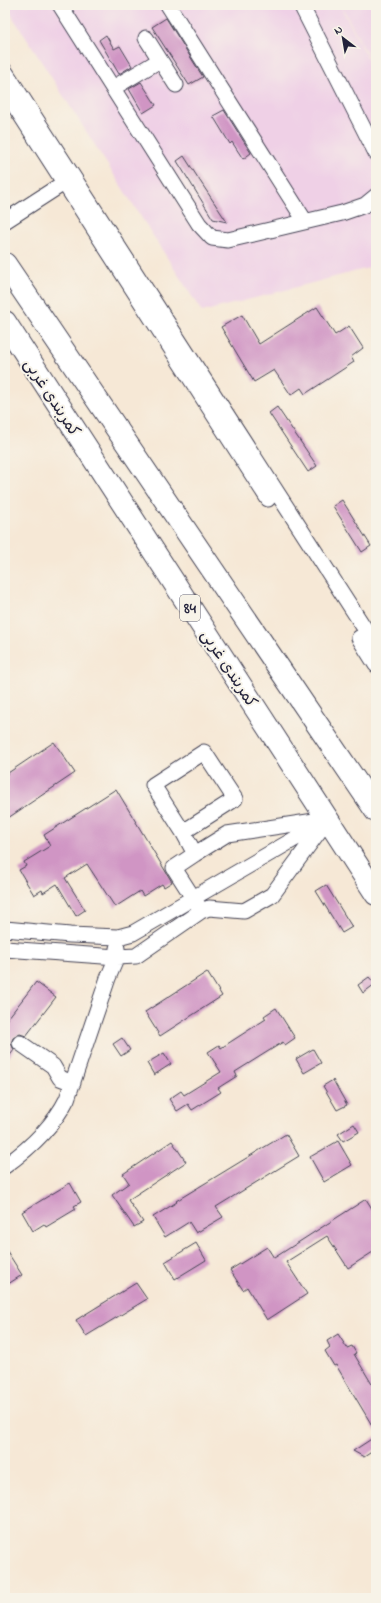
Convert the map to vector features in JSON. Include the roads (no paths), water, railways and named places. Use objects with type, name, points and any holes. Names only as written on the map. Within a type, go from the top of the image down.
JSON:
[{"type":"highway","points":[[5,264],[376,811]]},
{"type":"highway","name":"کمربندی غربی","points":[[5,322],[376,894]]},
{"type":"street","points":[[60,5],[199,224],[212,238],[228,240],[365,206],[376,196]]},
{"type":"street","points":[[168,5],[305,221]]},
{"type":"street","points":[[301,5],[376,153]]},
{"type":"street","points":[[146,38],[176,85]]},
{"type":"street","points":[[113,88],[160,60]]},
{"type":"street","points":[[5,71],[69,180],[376,665]]},
{"type":"street","points":[[5,91],[69,180],[376,646]]},
{"type":"street","points":[[5,221],[69,180]]},
{"type":"street","points":[[183,832],[235,799],[204,752],[153,785],[195,854]]},
{"type":"street","points":[[197,905],[174,868],[195,854],[227,834],[328,819]]},
{"type":"street","points":[[5,949],[117,958],[136,956],[197,905],[328,819]]},
{"type":"street","points":[[5,929],[70,935],[118,937],[133,933],[197,905],[209,908],[244,911],[272,895],[328,819]]},
{"type":"street","points":[[5,1165],[23,1153],[59,1115],[67,1099],[108,978],[117,958],[118,937]]},
{"type":"street","points":[[20,1043],[53,1066],[60,1078],[73,1083]]}]
